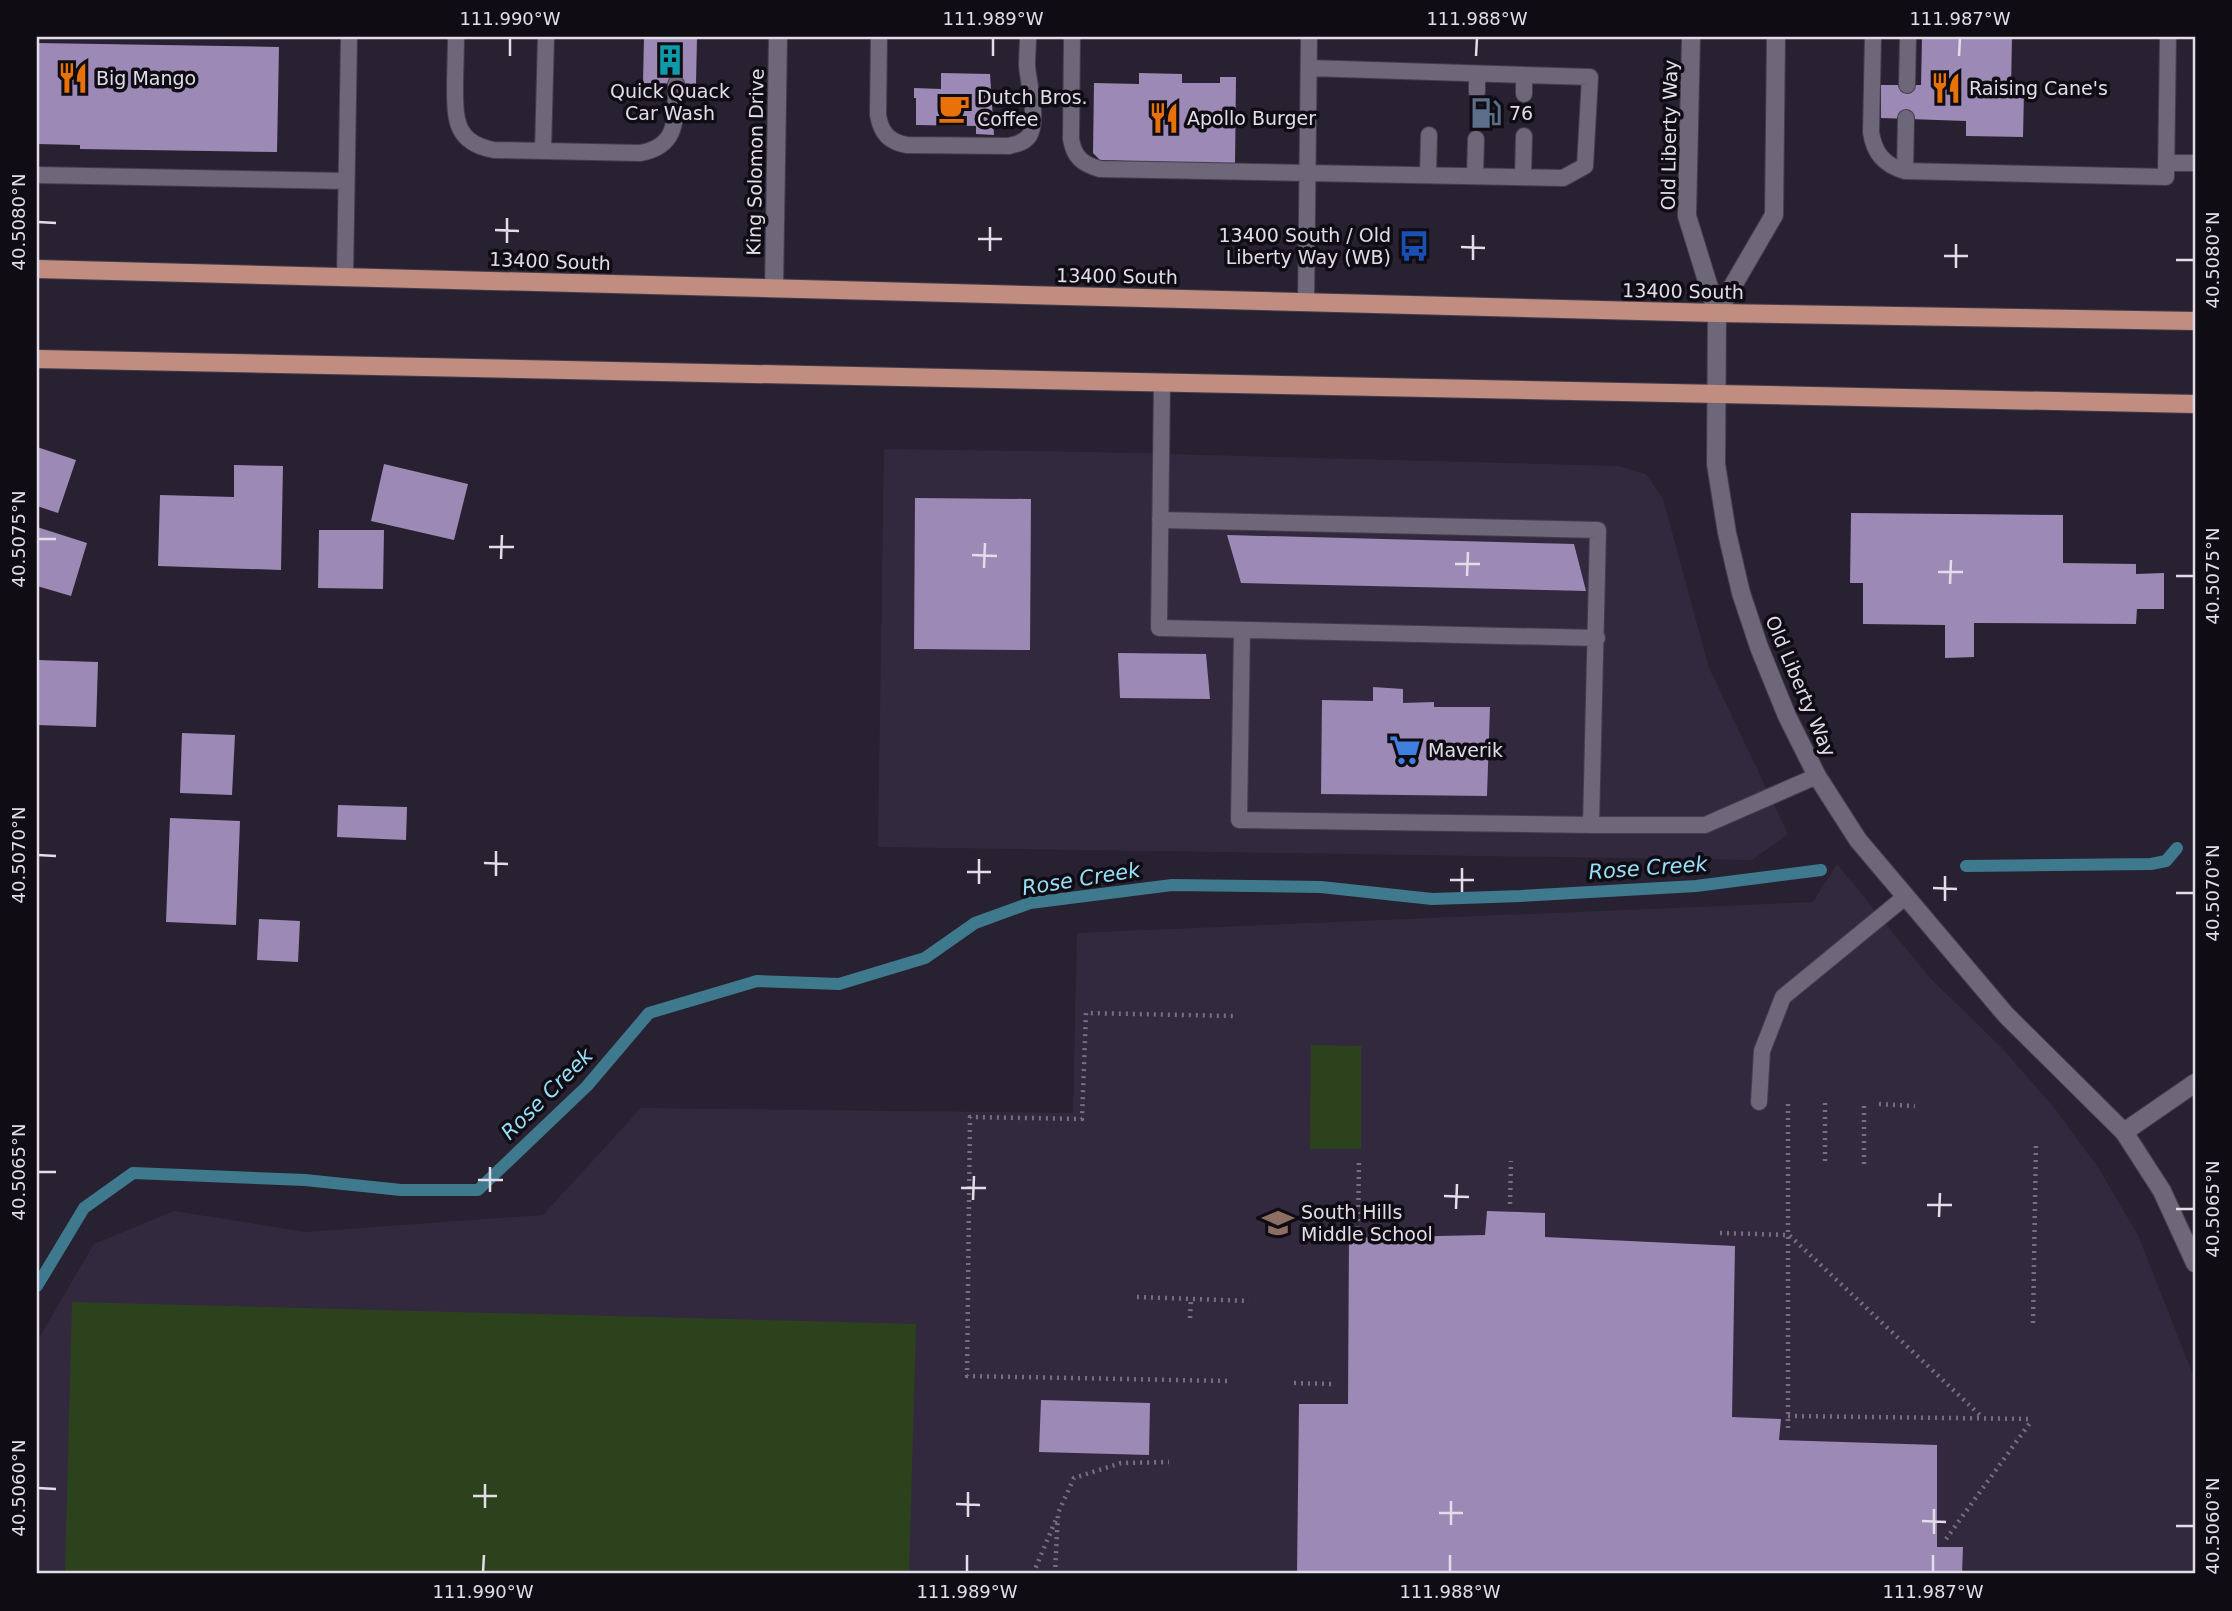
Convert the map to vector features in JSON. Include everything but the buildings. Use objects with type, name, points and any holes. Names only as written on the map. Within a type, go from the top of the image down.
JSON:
[{"type":"main road","name":"13400 South","points":[[37,269],[1717,313],[2195,321]]},
{"type":"main road","points":[[37,359],[2195,404]]},
{"type":"street","name":"King Solomon Drive","points":[[774,288],[778,37]]},
{"type":"street","name":"Old Liberty Way","points":[[1691,37],[1688,216],[1717,313],[1718,477],[1741,593],[1787,716],[1817,776],[1858,840],[2006,1015],[2124,1132],[2162,1191],[2195,1264]]},
{"type":"street","name":"Old Liberty Way","points":[[1717,313],[1773,215],[1776,37]]},
{"type":"street","points":[[2124,1132],[2195,1083]]},
{"type":"lane","points":[[345,277],[349,37]]},
{"type":"lane","points":[[456,37],[455,111],[458,126],[466,139],[479,148],[640,153],[653,151],[664,144],[671,133],[676,84]]},
{"type":"lane","points":[[543,151],[546,37]]},
{"type":"lane","points":[[879,37],[878,115],[880,127],[886,136],[896,143],[907,145],[997,146],[1021,143],[1029,136],[1032,102],[1027,65],[1028,37]]},
{"type":"lane","points":[[1072,37],[1073,150],[1079,159],[1100,169],[1563,178],[1586,166],[1590,77],[1309,68]]},
{"type":"lane","points":[[1306,302],[1309,37]]},
{"type":"lane","points":[[1873,37],[1873,147],[1881,159],[1893,167],[1905,171],[2166,177],[2168,37]]},
{"type":"lane","points":[[1907,85],[1908,37]]},
{"type":"lane","points":[[1430,73],[1430,90]]},
{"type":"lane","points":[[1477,74],[1477,92]]},
{"type":"lane","points":[[1524,75],[1524,94]]},
{"type":"lane","points":[[1905,171],[1906,118]]},
{"type":"lane","points":[[1428,175],[1429,135]]},
{"type":"lane","points":[[1523,177],[1524,136]]},
{"type":"lane","points":[[1475,176],[1476,139]]},
{"type":"lane","points":[[2166,163],[2195,163]]},
{"type":"lane","points":[[37,175],[346,181]]},
{"type":"lane","points":[[1162,383],[1159,628],[1597,638]]},
{"type":"lane","points":[[1160,520],[1598,530],[1591,825]]},
{"type":"lane","points":[[1242,630],[1239,820],[1705,825],[1817,776]]},
{"type":"lane","points":[[1759,1102],[1762,1051],[1783,997],[1905,897]]},
{"type":"path","points":[[1227,1381],[967,1376],[970,1117],[1082,1119],[1086,1013],[1234,1016]]},
{"type":"path","points":[[1788,1102],[1788,1428]]},
{"type":"path","points":[[1825,1103],[1825,1164]]},
{"type":"path","points":[[1864,1104],[1864,1164]]},
{"type":"path","points":[[1879,1104],[1915,1106]]},
{"type":"path","points":[[2034,1323],[2036,1143]]},
{"type":"path","points":[[1358,1228],[1359,1159]]},
{"type":"path","points":[[1510,1205],[1511,1161]]},
{"type":"path","points":[[1720,1233],[1788,1235],[1983,1418]]},
{"type":"path","points":[[1137,1297],[1249,1301]]},
{"type":"path","points":[[1190,1318],[1191,1299]]},
{"type":"path","points":[[1294,1383],[1331,1384]]},
{"type":"path","points":[[1788,1416],[2032,1419],[1946,1539]]},
{"type":"path","points":[[1033,1574],[1074,1478],[1121,1463],[1168,1462]]},
{"type":"path","points":[[1055,1574],[1058,1513]]},
{"type":"shaded area","points":[[884,449],[1618,466],[1646,474],[1663,499],[1709,668],[1788,834],[1752,860],[878,847]]},
{"type":"shaded area","name":"South Hills Middle School","points":[[1837,864],[1929,977],[2002,1048],[2056,1110],[2099,1169],[2138,1235],[2195,1380],[2195,1574],[37,1574],[37,1341],[94,1244],[174,1211],[306,1232],[543,1215],[641,1108],[1073,1113],[1077,933],[1813,902]]},
{"type":"green space","points":[[1311,1045],[1361,1046],[1361,1149],[1310,1149]]},
{"type":"green space","points":[[72,1302],[916,1324],[909,1574],[65,1574]]},
{"type":"waterway","name":"Rose Creek","points":[[1966,866],[2151,864],[2166,861],[2177,848]]},
{"type":"waterway","name":"Rose Creek","points":[[37,1286],[84,1208],[133,1173],[305,1180],[401,1190],[478,1190],[587,1086],[649,1013],[757,981],[839,984],[925,958],[975,923],[1030,903],[1172,885],[1321,887],[1432,899],[1521,896],[1696,886],[1821,870]]},
{"type":"place","name":"Quick Quack Car Wash","points":[[670,60]]},
{"type":"place","name":"Big Mango","points":[[73,78]]},
{"type":"place","name":"Raising Cane's","points":[[1946,88]]},
{"type":"place","name":"Dutch Bros. Coffee","points":[[954,108]]},
{"type":"place","name":"76","points":[[1486,113]]},
{"type":"place","name":"Apollo Burger","points":[[1164,118]]},
{"type":"place","name":"13400 South / Old Liberty Way (WB)","points":[[1414,246]]},
{"type":"place","name":"Maverik","points":[[1405,750]]},
{"type":"place","name":"South Hills Middle School","points":[[1278,1223]]}]
